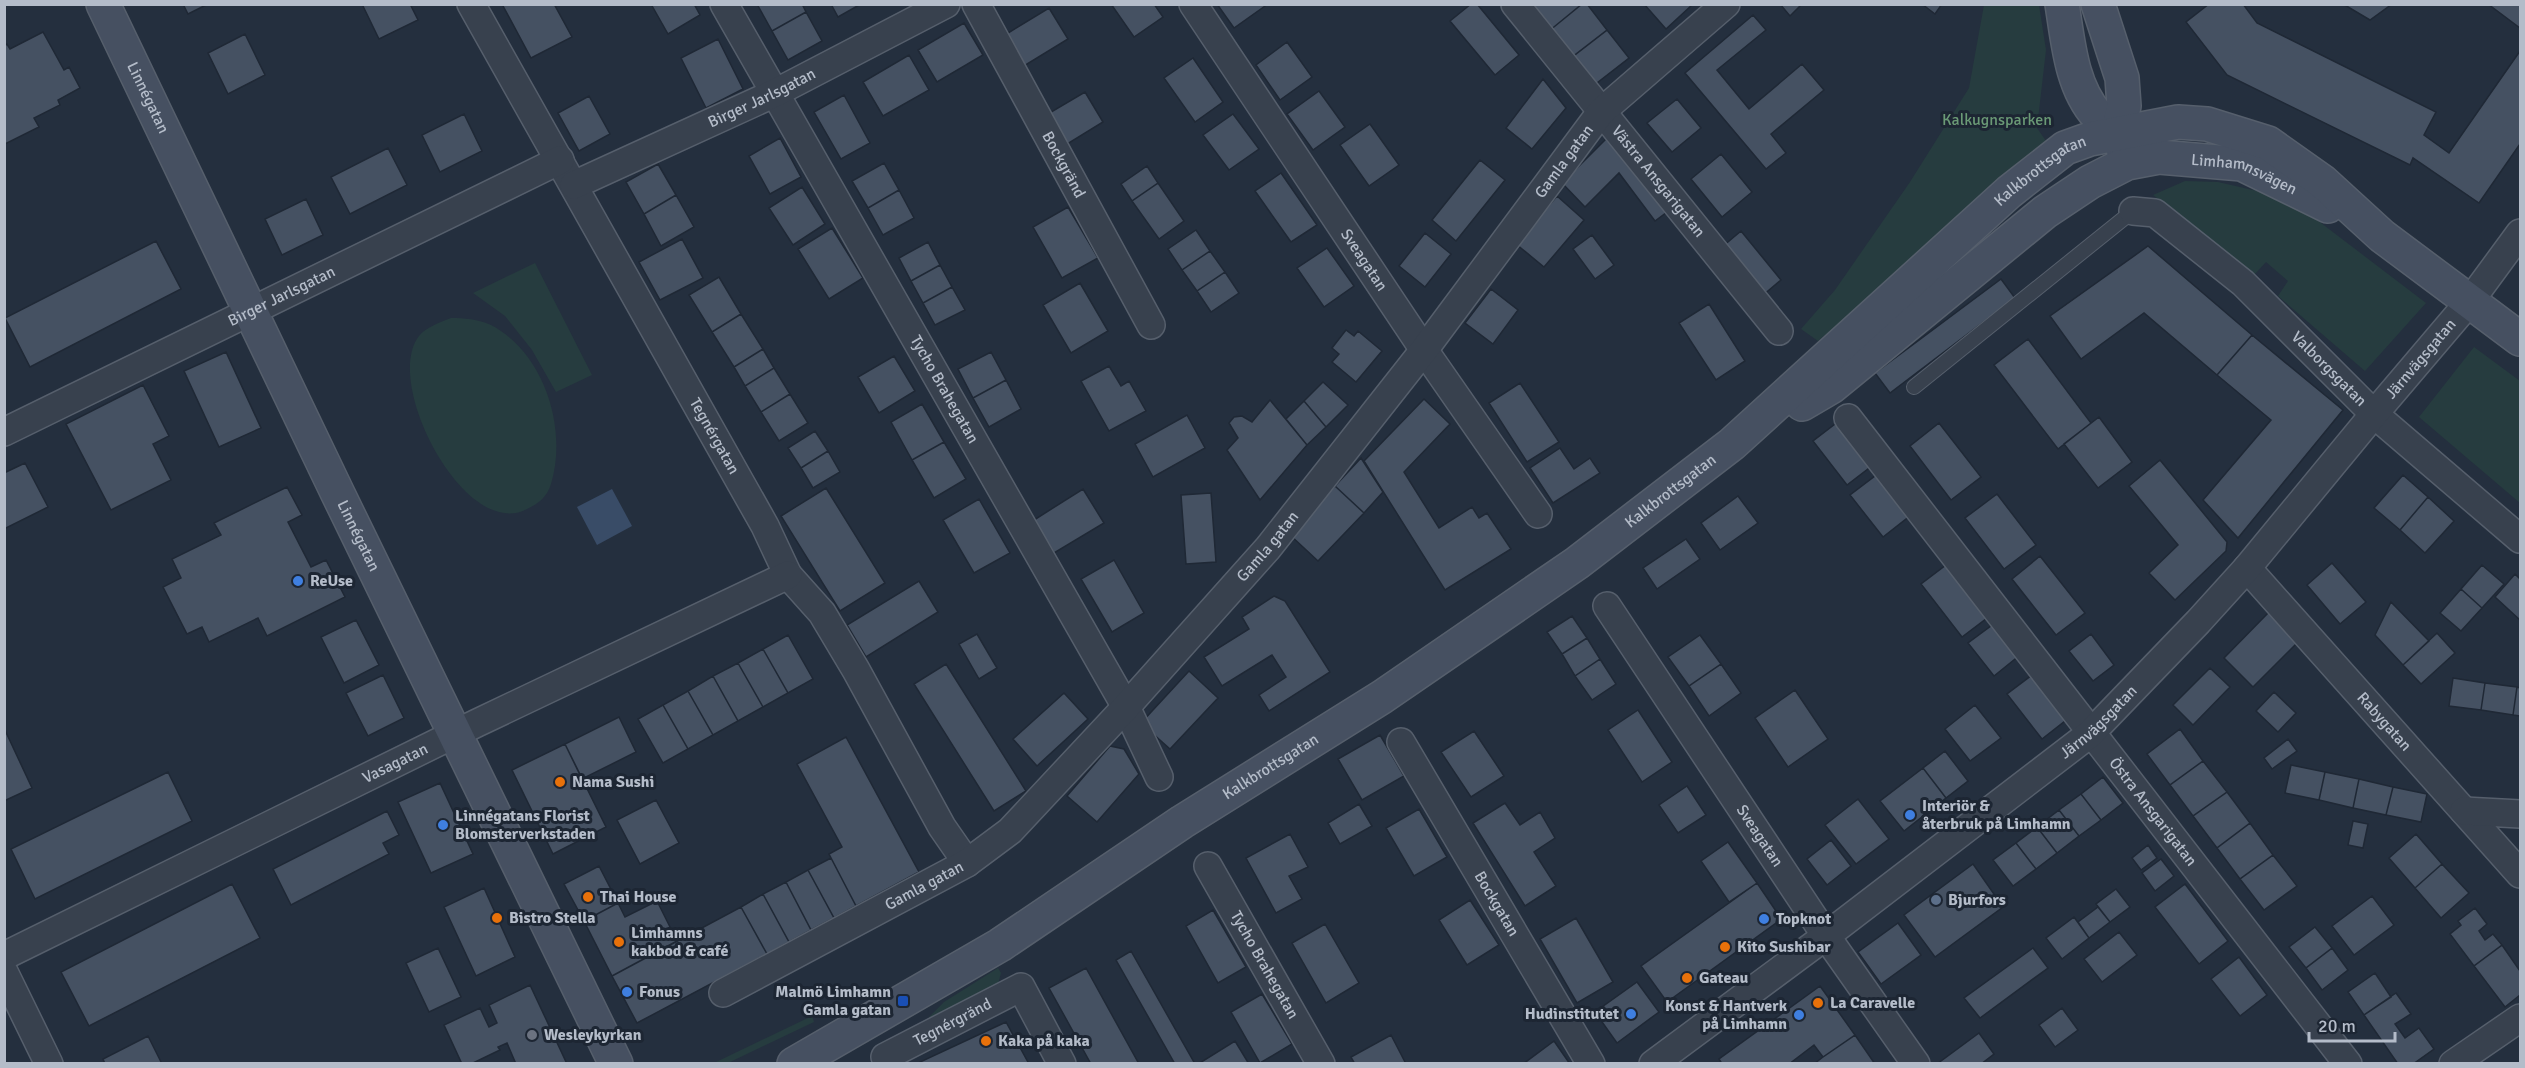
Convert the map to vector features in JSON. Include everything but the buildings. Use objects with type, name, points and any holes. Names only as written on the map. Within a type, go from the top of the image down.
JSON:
[{"type":"main road","name":"Linnégatan","points":[[103,4],[616,1064]]},
{"type":"main road","points":[[2062,4],[2074,70],[2087,101],[2123,148]]},
{"type":"main road","points":[[2098,4],[2122,78],[2123,148]]},
{"type":"main road","points":[[2065,148],[2074,70]]},
{"type":"main road","points":[[2122,78],[2148,101],[2178,122]]},
{"type":"main road","name":"Limhamnsvägen","points":[[2123,148],[2178,122],[2207,124],[2268,143],[2323,182],[2382,236],[2520,339]]},
{"type":"main road","name":"Kalkbrottsgatan","points":[[794,1064],[1000,945],[1182,822],[1382,697],[1577,563],[1732,444],[2009,192],[2065,148],[2123,148]]},
{"type":"main road","name":"Limhamnsvägen","points":[[2123,148],[2159,157],[2242,164],[2300,191],[2382,236]]},
{"type":"main road","name":"Kalkbrottsgatan","points":[[1732,444],[1831,387],[2045,212],[2090,182],[2123,148]]},
{"type":"street","name":"Tegnérgatan","points":[[471,4],[765,526],[788,575],[822,614],[942,826],[967,862]]},
{"type":"street","name":"Tycho Brahegatan","points":[[724,4],[1126,707],[1159,777]]},
{"type":"street","name":"Birger Jarlsgatan","points":[[574,185],[775,93],[946,4]]},
{"type":"street","name":"Bockgränd","points":[[976,4],[1150,325]]},
{"type":"street","name":"Sveagatan","points":[[1193,4],[1424,350],[1538,514]]},
{"type":"street","name":"Västra Ansgarigatan","points":[[1515,4],[1779,331]]},
{"type":"street","name":"Gamla gatan","points":[[723,993],[967,862],[1010,831],[1126,707],[1268,548],[1424,350],[1600,112],[1726,4]]},
{"type":"street","name":"Birger Jarlsgatan","points":[[4,432],[222,323],[251,312],[560,160]]},
{"type":"street","name":"Valborgsgatan","points":[[2133,211],[2156,213],[2242,283],[2373,414],[2520,539]]},
{"type":"street","name":"Järnvägsgatan","points":[[1653,1064],[1826,936],[2091,733],[2247,568],[2373,414],[2470,301],[2520,233]]},
{"type":"street","name":"Östra Ansgarigatan","points":[[1848,418],[2348,1064]]},
{"type":"street","name":"Rabygatan","points":[[2247,568],[2520,874]]},
{"type":"street","name":"Vasagatan","points":[[4,957],[455,735],[788,575]]},
{"type":"street","name":"Sveagatan","points":[[1607,606],[1826,936],[1916,1064]]},
{"type":"street","name":"Bockgatan","points":[[1401,742],[1591,1064]]},
{"type":"street","points":[[2464,811],[2520,814]]},
{"type":"street","name":"Tycho Brahegatan","points":[[1208,866],[1322,1064]]},
{"type":"street","points":[[4,972],[49,1064]]},
{"type":"street","name":"Tegnérgränd","points":[[885,1057],[1021,987],[1062,1064]]},
{"type":"street","points":[[2453,1064],[2520,1018]]},
{"type":"lane","points":[[1914,387],[2133,211]]},
{"type":"green space","name":"Kalkugnsparken","points":[[1984,5],[2039,5],[2046,50],[2037,128],[2046,141],[1829,339],[1825,335],[1818,341],[1801,329],[1835,290],[1910,182],[1969,88]]},
{"type":"green space","points":[[2185,181],[2218,182],[2266,193],[2304,210],[2426,303],[2365,371],[2278,296],[2288,281],[2266,262],[2254,275],[2153,195]]},
{"type":"green space","points":[[535,263],[592,375],[556,392],[532,350],[505,316],[473,293]]},
{"type":"green space","points":[[451,318],[471,319],[486,323],[509,338],[525,354],[538,373],[547,394],[556,439],[555,462],[547,493],[539,502],[527,509],[503,513],[479,502],[456,481],[436,452],[421,420],[412,388],[411,358],[422,333]]},
{"type":"green space","points":[[2474,347],[2520,381],[2520,503],[2419,417]]},
{"type":"green space","points":[[998,968],[1001,973],[998,984],[933,1022],[929,1017],[944,1002]]},
{"type":"green space","points":[[812,1016],[814,1022],[728,1063],[714,1063]]},
{"type":"water","points":[[612,489],[632,526],[597,545],[577,507]]},
{"type":"place","name":"ReUse","points":[[298,581]]},
{"type":"place","name":"Nama Sushi","points":[[560,782]]},
{"type":"place","name":"Interiör & återbruk på Limhamn","points":[[1910,815]]},
{"type":"place","name":"Linnégatans Florist Blomsterverkstaden","points":[[443,825]]},
{"type":"place","name":"Thai House","points":[[588,897]]},
{"type":"place","name":"Bjurfors","points":[[1936,900]]},
{"type":"place","name":"Bistro Stella","points":[[497,918]]},
{"type":"place","name":"Topknot","points":[[1764,919]]},
{"type":"place","name":"Limhamns kakbod & café","points":[[619,942]]},
{"type":"place","name":"Kito Sushibar","points":[[1725,947]]},
{"type":"place","name":"Gateau","points":[[1687,978]]},
{"type":"place","name":"Fonus","points":[[627,992]]},
{"type":"place","name":"Malmö Limhamn Gamla gatan","points":[[903,1001]]},
{"type":"place","name":"La Caravelle","points":[[1818,1003]]},
{"type":"place","name":"Hudinstitutet","points":[[1631,1014]]},
{"type":"place","name":"Konst & Hantverk på Limhamn","points":[[1799,1015]]},
{"type":"place","name":"Wesleykyrkan","points":[[532,1035]]},
{"type":"place","name":"Kaka på kaka","points":[[986,1041]]}]
